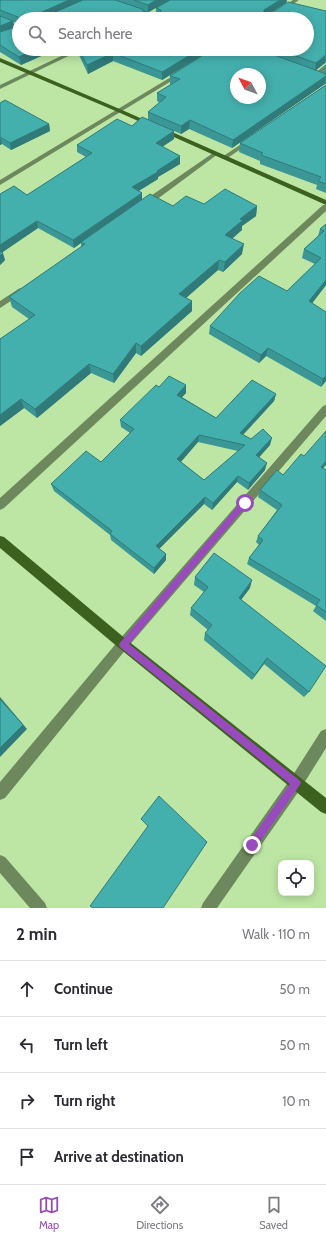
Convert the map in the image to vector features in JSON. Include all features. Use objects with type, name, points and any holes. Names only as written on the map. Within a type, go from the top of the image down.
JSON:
[{"type":"main road","points":[[0,60],[120,111],[326,203]]},
{"type":"main road","points":[[0,541],[123,644],[326,807]]},
{"type":"street","points":[[278,12],[296,0]]},
{"type":"street","points":[[0,20],[12,26]]},
{"type":"street","points":[[0,87],[65,56]]},
{"type":"street","points":[[309,72],[319,76],[326,66]]},
{"type":"street","points":[[0,183],[187,70]]},
{"type":"street","points":[[224,158],[256,136]]},
{"type":"street","points":[[137,209],[215,154]]},
{"type":"street","points":[[0,505],[326,207]]},
{"type":"street","points":[[0,305],[26,287]]},
{"type":"street","points":[[0,793],[123,644],[326,409]]},
{"type":"street","points":[[208,908],[296,783],[326,736]]},
{"type":"street","points":[[0,862],[40,908]]},
{"type":"building","points":[[0,0],[69,0],[42,12],[12,12],[12,15],[0,10]]},
{"type":"building","points":[[83,0],[115,0],[142,9],[144,12],[55,12]]},
{"type":"building","points":[[134,0],[156,0],[148,5]]},
{"type":"building","points":[[170,0],[280,0],[264,10],[264,12],[160,12],[161,10],[156,8]]},
{"type":"building","points":[[288,2],[326,11],[326,55],[316,63],[296,56],[314,56],[314,12],[273,12]]},
{"type":"building","points":[[0,16],[12,21],[12,21],[0,26]]},
{"type":"building","points":[[12,28],[12,53],[0,45],[0,32]]},
{"type":"building","points":[[82,56],[106,56],[87,65]]},
{"type":"building","points":[[121,56],[188,56],[162,72]]},
{"type":"building","points":[[202,56],[277,56],[326,74],[326,76],[233,140],[190,120],[181,126],[148,112],[166,97],[157,93],[180,79],[170,76]]},
{"type":"building","points":[[326,85],[326,184],[318,181],[321,177],[261,155],[263,153],[240,143]]},
{"type":"building","points":[[5,100],[49,124],[10,143],[0,137],[0,103]]},
{"type":"building","points":[[142,117],[174,131],[156,143],[180,156],[157,171],[158,172],[132,187],[142,193],[73,240],[37,221],[0,245],[0,194],[14,186],[27,195],[92,153],[77,145],[117,119],[132,126]]},
{"type":"building","points":[[225,189],[257,206],[240,219],[243,220],[225,235],[244,244],[225,262],[219,260],[179,294],[192,301],[141,346],[136,343],[113,374],[89,364],[35,409],[21,399],[0,415],[0,339],[35,315],[9,297],[85,244],[81,242],[150,194],[173,206],[186,196],[204,204]]},
{"type":"building","points":[[326,224],[326,280],[309,301],[326,312],[326,376],[323,379],[268,348],[261,355],[210,326],[240,293],[259,276],[287,291],[321,258],[304,249],[324,231],[320,229]]},
{"type":"building","points":[[169,376],[186,385],[177,395],[216,418],[252,380],[276,394],[240,433],[251,439],[263,429],[272,438],[256,455],[267,463],[249,483],[238,476],[213,503],[205,497],[156,546],[166,554],[154,568],[110,534],[112,531],[51,484],[86,451],[101,462],[134,429],[120,420],[156,385],[159,387]],"holes":[[[199,435],[245,445],[204,480],[177,459]]]},
{"type":"building","points":[[326,431],[326,461],[321,467],[326,470],[326,612],[316,605],[320,600],[249,558],[263,540],[258,536],[282,505],[260,490],[277,470],[283,475],[301,454],[304,456]]},
{"type":"building","points":[[214,553],[252,580],[239,598],[326,666],[309,692],[267,658],[255,675],[205,633],[212,625],[191,608],[208,587],[195,577]]},
{"type":"building","points":[[0,699],[23,725],[0,748]]},
{"type":"building","points":[[159,796],[207,842],[163,908],[93,908],[90,906],[148,826],[141,819]]},
{"type":"route","points":[[245,503],[123,644],[296,783],[252,845]]}]
